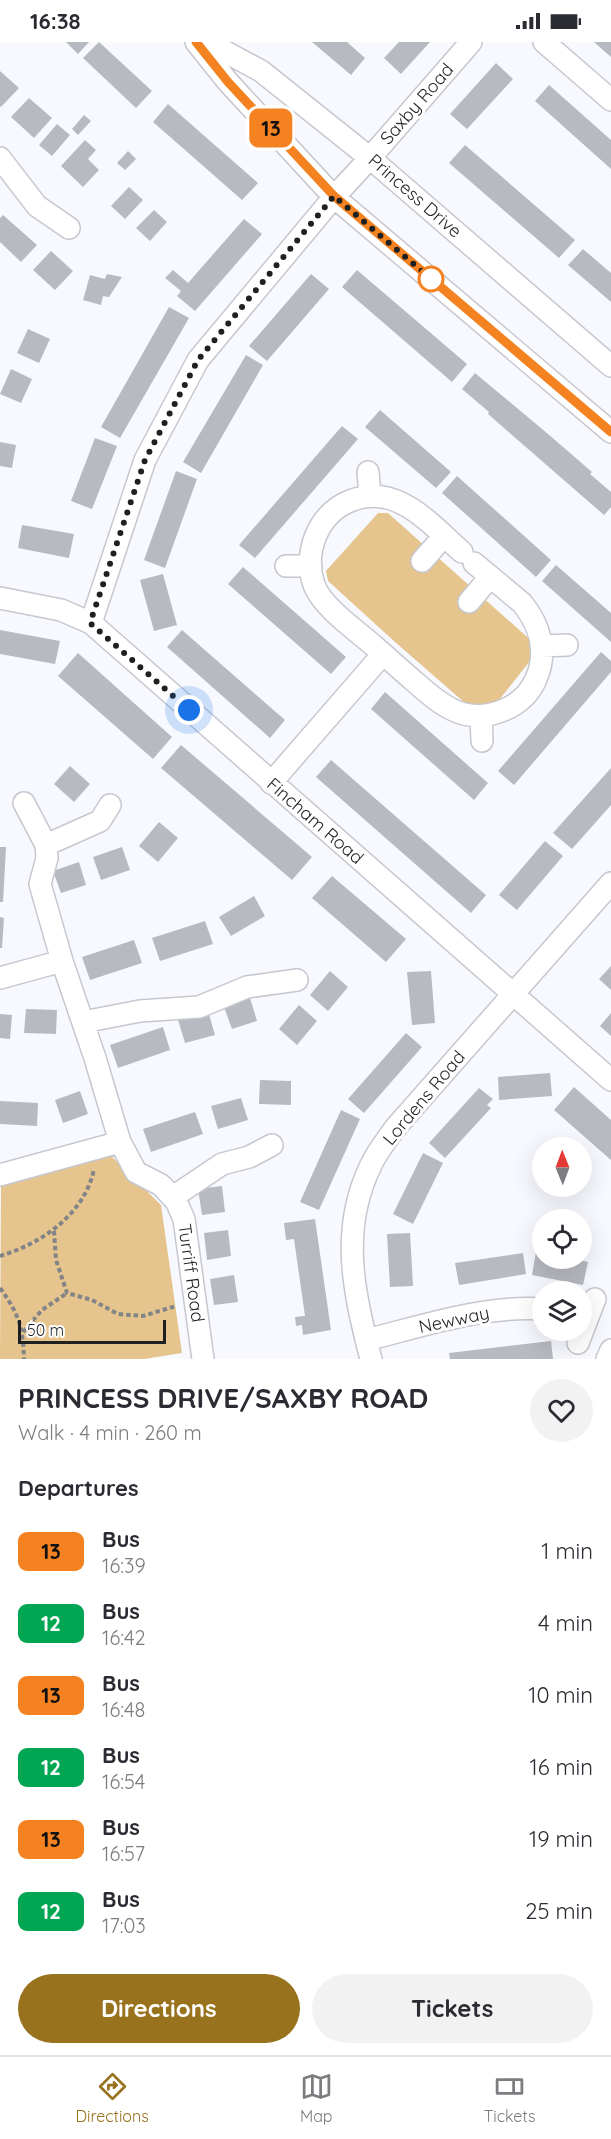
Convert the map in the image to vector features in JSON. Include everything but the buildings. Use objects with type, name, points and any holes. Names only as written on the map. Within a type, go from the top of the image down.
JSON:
[{"type":"street","points":[[196,42],[228,82],[334,196],[611,432]]},
{"type":"street","name":"Princess Drive","points":[[207,42],[261,71],[370,158],[611,366]]},
{"type":"street","name":"Saxby Road","points":[[90,623],[145,460],[198,360],[334,196],[471,42]]},
{"type":"street","points":[[544,42],[611,100]]},
{"type":"street","points":[[0,158],[37,206],[69,228]]},
{"type":"street","points":[[368,472],[370,496]]},
{"type":"street","points":[[370,496],[391,498],[407,505],[444,536],[528,611],[537,626],[542,646],[538,672],[529,692],[502,711],[481,716],[461,713],[442,705],[326,603],[314,585],[310,566],[316,534],[327,517],[343,504],[370,496]]},
{"type":"street","points":[[422,561],[444,536]]},
{"type":"street","points":[[469,602],[476,564]]},
{"type":"street","points":[[286,566],[310,566]]},
{"type":"street","name":"Fincham Road","points":[[0,598],[61,610],[90,623],[611,1080]]},
{"type":"street","points":[[542,646],[567,645]]},
{"type":"street","points":[[271,783],[383,654]]},
{"type":"street","points":[[481,716],[482,741]]},
{"type":"street","points":[[24,804],[46,845],[100,821],[110,805]]},
{"type":"street","name":"Turriff Road","points":[[46,845],[46,858],[40,884],[120,1142],[136,1172],[161,1185],[176,1201],[184,1219],[203,1359]]},
{"type":"street","name":"Lordens Road","points":[[368,1349],[353,1282],[351,1252],[358,1200],[371,1165],[396,1127],[611,883]]},
{"type":"street","points":[[0,978],[62,961]]},
{"type":"street","points":[[82,1022],[140,1011],[199,1007],[247,987],[297,980]]},
{"type":"street","points":[[0,1175],[120,1142]]},
{"type":"street","points":[[173,1197],[222,1164],[252,1167],[272,1145]]},
{"type":"street","points":[[592,1305],[595,1299]]},
{"type":"street","name":"Newway","points":[[368,1349],[476,1314],[517,1308],[532,1309]]},
{"type":"street","points":[[608,1359],[611,1350]]},
{"type":"path","points":[[0,1256],[20,1250],[54,1231],[74,1208],[91,1181],[98,1149]]},
{"type":"path","points":[[54,1231],[56,1260],[67,1293]]},
{"type":"path","points":[[0,1288],[11,1303],[23,1332],[24,1359]]},
{"type":"path","points":[[23,1332],[42,1310],[67,1293],[92,1300],[118,1314],[143,1316],[195,1301]]},
{"type":"shaded area","points":[[378,513],[388,513],[534,643],[534,656],[491,710],[473,710],[328,581],[326,571]]},
{"type":"shaded area","points":[[106,1151],[161,1205],[182,1353],[144,1359],[0,1359],[1,1184]]},
{"type":"bus line","name":"13","points":[[196,42],[228,82],[334,196],[611,432]]},
{"type":"route","points":[[189,710],[90,623],[145,460],[198,360],[334,196],[431,279]]}]
